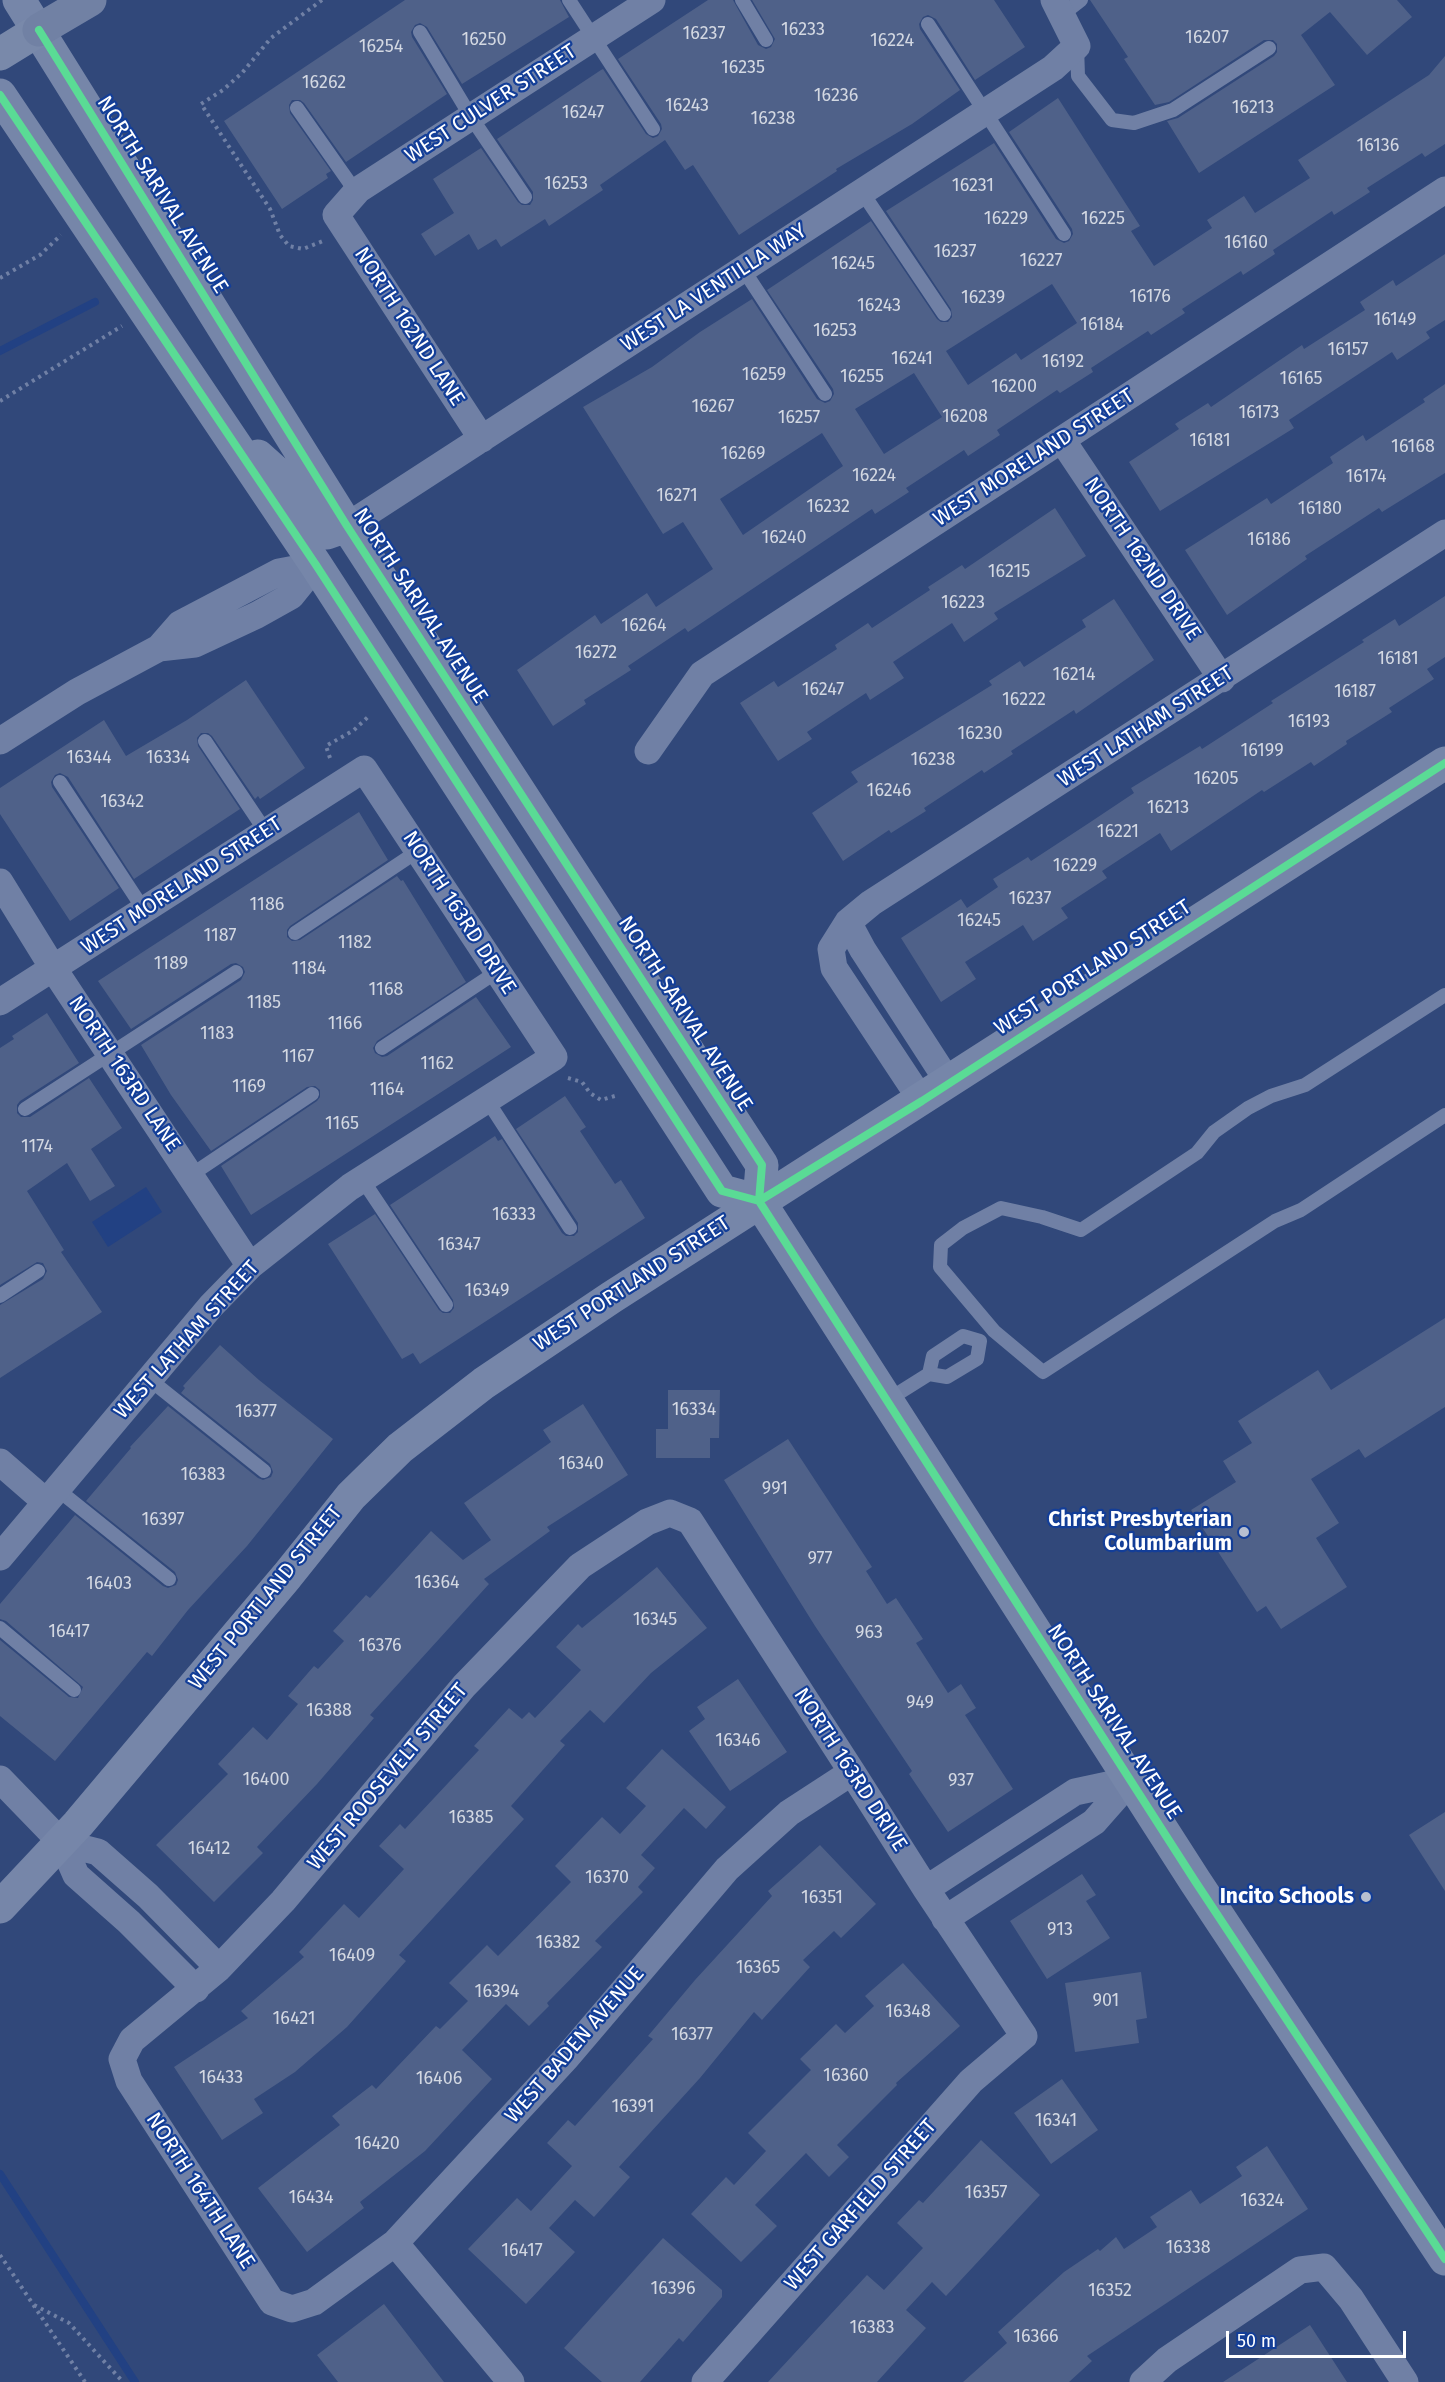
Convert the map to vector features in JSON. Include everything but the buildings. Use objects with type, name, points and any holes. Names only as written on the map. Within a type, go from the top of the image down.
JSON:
[{"type":"highway","points":[[39,30],[90,0]]},
{"type":"main road","name":"NORTH SARIVAL AVENUE","points":[[19,0],[347,526],[762,1165],[759,1201],[1131,1780],[1445,2259]]},
{"type":"main road","points":[[0,54],[39,30]]},
{"type":"main road","points":[[0,95],[316,565],[722,1191],[759,1201]]},
{"type":"main road","points":[[227,434],[266,461],[287,482],[323,531],[347,526]]},
{"type":"main road","points":[[316,565],[330,561],[347,569],[361,581],[436,699],[512,781]]},
{"type":"main road","name":"WEST PORTLAND STREET","points":[[0,1907],[62,1843],[287,1576],[351,1496],[400,1448],[484,1383],[759,1201],[922,1101],[1445,763]]},
{"type":"street","name":"WEST CULVER STREET","points":[[336,215],[356,192],[652,0]]},
{"type":"street","points":[[1066,5],[1077,46]]},
{"type":"street","name":"WEST LA VENTILLA WAY","points":[[347,526],[1053,68],[1077,46]]},
{"type":"street","name":"WEST MORELAND STREET","points":[[648,751],[702,674],[1445,190]]},
{"type":"street","name":"NORTH 162ND LANE","points":[[336,215],[482,439]]},
{"type":"street","name":"NORTH 162ND DRIVE","points":[[1062,440],[1222,679]]},
{"type":"street","name":"WEST LATHAM STREET","points":[[848,922],[871,903],[1222,679],[1445,533]]},
{"type":"street","points":[[0,741],[77,692],[159,648],[180,624],[279,572],[316,565]]},
{"type":"street","name":"WEST MORELAND STREET","points":[[0,1002],[364,769]]},
{"type":"street","name":"NORTH 163RD DRIVE","points":[[364,769],[498,971],[558,1067]]},
{"type":"street","name":"NORTH 163RD LANE","points":[[0,882],[53,968],[250,1266]]},
{"type":"street","points":[[922,1101],[834,968],[831,949],[848,922],[863,950],[949,1083]]},
{"type":"street","name":"WEST LATHAM STREET","points":[[0,1557],[211,1306],[250,1266],[301,1223],[362,1179],[487,1100],[558,1067]]},
{"type":"street","points":[[0,1462],[51,1496]]},
{"type":"street","name":"NORTH 163RD DRIVE","points":[[670,1513],[690,1521],[945,1919],[1024,2036]]},
{"type":"street","name":"WEST ROOSEVELT STREET","points":[[122,2059],[132,2040],[219,1968],[283,1901],[464,1686],[580,1566],[647,1522],[670,1513]]},
{"type":"street","name":"WEST BADEN AVENUE","points":[[292,2309],[314,2302],[395,2243],[567,2057],[727,1869],[789,1813],[852,1772]]},
{"type":"street","points":[[0,1779],[62,1843],[76,1875],[129,1922],[196,1989]]},
{"type":"street","points":[[926,1889],[1076,1792],[1131,1780]]},
{"type":"street","points":[[945,1919],[1094,1822],[1131,1780]]},
{"type":"street","points":[[62,1843],[98,1852],[148,1896],[219,1968]]},
{"type":"street","name":"WEST GARFIELD STREET","points":[[705,2382],[971,2081],[1024,2036]]},
{"type":"street","name":"NORTH 164TH LANE","points":[[122,2059],[129,2081],[272,2302],[292,2309]]},
{"type":"street","points":[[395,2243],[511,2382]]},
{"type":"street","points":[[1143,2382],[1167,2360],[1300,2270],[1324,2267],[1351,2299],[1405,2382]]},
{"type":"lane","points":[[569,0],[653,129]]},
{"type":"lane","points":[[742,0],[766,40]]},
{"type":"lane","points":[[928,24],[1064,234]]},
{"type":"lane","points":[[420,33],[471,117],[525,197]]},
{"type":"lane","points":[[1077,46],[1078,76],[1112,120],[1134,123],[1173,110],[1269,48]]},
{"type":"lane","points":[[297,108],[356,192]]},
{"type":"lane","points":[[862,192],[944,314]]},
{"type":"lane","points":[[743,269],[825,394]]},
{"type":"lane","points":[[205,741],[266,832]]},
{"type":"lane","points":[[60,782],[144,910]]},
{"type":"lane","points":[[295,933],[418,851]]},
{"type":"lane","points":[[382,1048],[498,971]]},
{"type":"lane","points":[[25,1109],[236,972]]},
{"type":"lane","points":[[1445,995],[1305,1085],[1271,1096],[1248,1108],[1214,1132],[1197,1153],[1081,1230],[1042,1217],[1000,1208],[963,1228],[941,1245],[940,1267],[994,1331],[1043,1372],[1275,1221],[1300,1210],[1445,1115]]},
{"type":"lane","points":[[191,1175],[312,1094]]},
{"type":"lane","points":[[487,1100],[570,1228]]},
{"type":"lane","points":[[362,1179],[446,1305]]},
{"type":"lane","points":[[0,1296],[38,1271]]},
{"type":"lane","points":[[886,1401],[928,1374],[948,1377],[977,1359],[980,1341],[994,1331]]},
{"type":"lane","points":[[928,1374],[933,1356],[963,1336],[980,1341]]},
{"type":"lane","points":[[149,1379],[264,1471]]},
{"type":"lane","points":[[51,1496],[169,1579]]},
{"type":"lane","points":[[0,1628],[74,1690]]},
{"type":"path","points":[[322,0],[271,38],[235,78],[201,104],[270,209],[289,246],[303,249],[323,241]]},
{"type":"path","points":[[0,278],[40,255],[64,232]]},
{"type":"path","points":[[0,401],[127,324]]},
{"type":"path","points":[[330,758],[326,746],[354,730],[369,716]]},
{"type":"path","points":[[558,1067],[582,1082],[590,1093],[601,1100],[618,1095]]},
{"type":"path","points":[[0,2255],[85,2382]]},
{"type":"path","points":[[34,2305],[69,2323],[123,2382]]},
{"type":"water","points":[[146,1187],[162,1212],[108,1247],[92,1222]]},
{"type":"waterway","points":[[0,351],[95,302]]},
{"type":"waterway","points":[[0,2174],[135,2382]]},
{"type":"cycle path","points":[[39,30],[347,526],[762,1165],[759,1201],[1195,1881],[1445,2259]]},
{"type":"cycle path","points":[[0,95],[316,565],[722,1191],[759,1201]]},
{"type":"cycle path","points":[[759,1201],[922,1101],[1445,763]]},
{"type":"place","name":"Christ Presbyterian Columbarium","points":[[1244,1532]]},
{"type":"place","name":"Incito Schools","points":[[1366,1897]]}]
